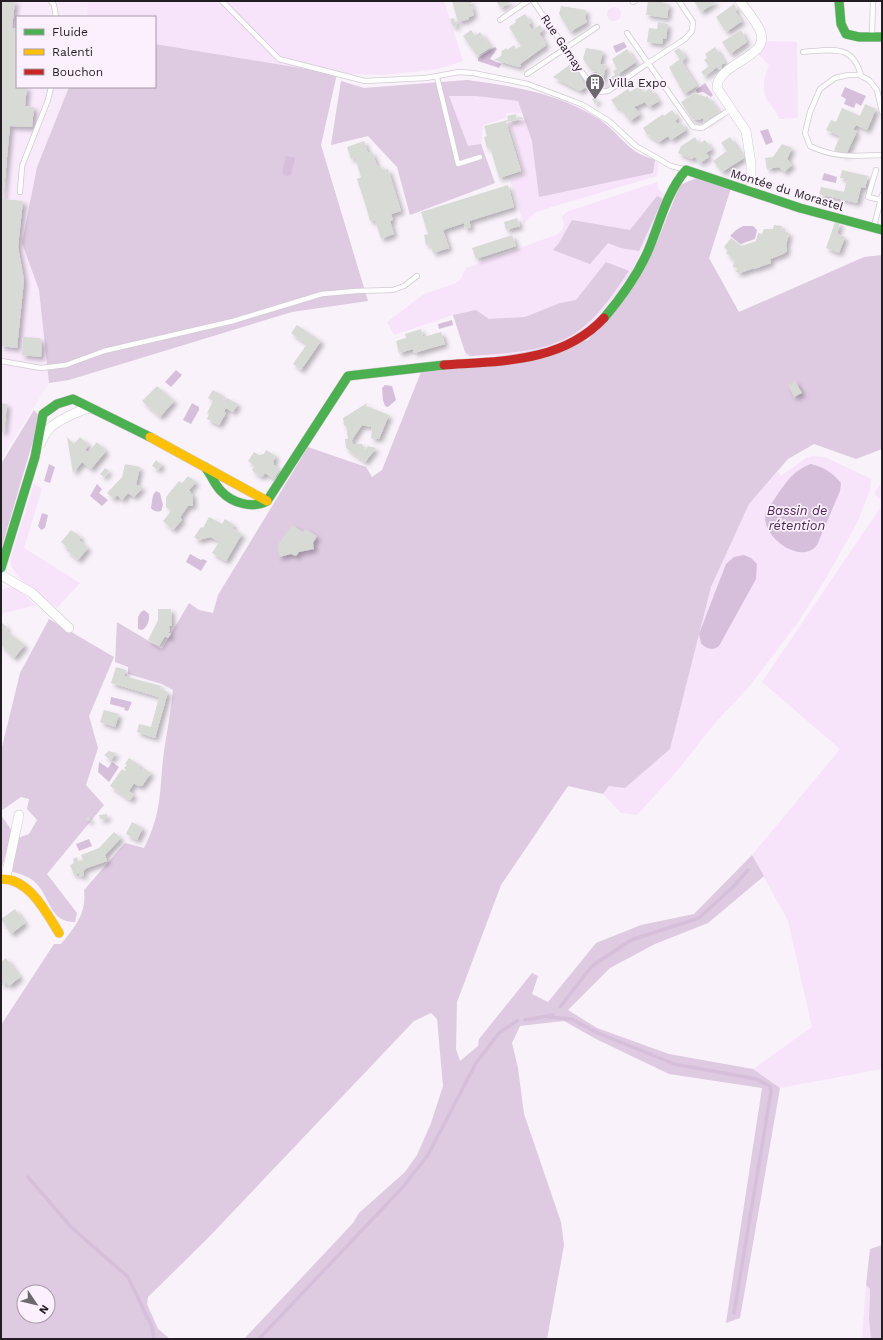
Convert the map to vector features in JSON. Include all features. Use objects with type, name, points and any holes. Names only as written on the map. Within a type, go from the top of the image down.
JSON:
[{"type":"street","points":[[740,1],[760,32],[761,40],[753,53],[725,71],[719,78],[717,84],[719,93],[746,132],[751,164],[751,192]]},
{"type":"street","points":[[838,1],[839,24],[841,31],[848,36],[882,37]]},
{"type":"street","points":[[205,467],[212,474],[222,493],[249,506],[259,506],[267,501],[348,376],[436,366],[533,358],[566,346],[588,334],[634,278],[652,241],[672,188],[678,178],[686,170]]},
{"type":"street","name":"Montée du Morastel","points":[[686,170],[800,208],[878,229]]},
{"type":"street","points":[[1,568],[35,457],[43,414],[53,406],[69,399],[73,399],[205,467],[267,501]]},
{"type":"street","points":[[35,457],[49,429],[76,413],[90,408]]},
{"type":"street","points":[[1,575],[32,593],[69,628]]},
{"type":"street","points":[[19,815],[3,878],[18,882],[29,891],[59,932]]},
{"type":"lane","points":[[51,1],[54,5],[56,16]]},
{"type":"lane","points":[[222,1],[280,59],[365,81],[437,77],[459,72],[473,73],[528,84],[562,96],[600,115],[617,128],[626,138],[647,153],[671,166],[686,170]]},
{"type":"lane","points":[[500,20],[528,1]]},
{"type":"lane","name":"Rue Gamay","points":[[533,1],[594,88],[601,92],[608,91],[648,63]]},
{"type":"lane","points":[[648,63],[685,39],[692,31],[693,22],[679,1]]},
{"type":"lane","points":[[872,37],[873,1]]},
{"type":"lane","points":[[526,74],[597,27]]},
{"type":"lane","points":[[627,33],[693,127],[702,128],[730,109]]},
{"type":"lane","points":[[803,52],[844,51],[851,55],[859,64],[862,76]]},
{"type":"lane","points":[[882,112],[877,90],[869,80],[862,76],[848,75],[835,78],[820,89],[810,112],[805,133],[810,146],[819,150],[843,156],[882,156]]},
{"type":"lane","points":[[437,77],[458,164],[480,157]]},
{"type":"lane","points":[[20,192],[22,166],[43,115],[51,88]]},
{"type":"lane","points":[[876,170],[868,196],[880,200]]},
{"type":"lane","points":[[878,229],[880,200],[882,195]]},
{"type":"lane","points":[[1,361],[41,368],[66,365],[104,351],[233,321],[322,294],[393,290],[404,286],[416,276]]},
{"type":"shaded area","points":[[1,1],[89,2],[87,16],[16,16],[16,88],[69,88],[37,167],[22,243],[39,290],[49,383],[1,458]]},
{"type":"shaded area","points":[[88,1],[444,1],[463,61],[438,69],[385,75],[337,74],[156,44],[156,16],[87,16]]},
{"type":"shaded area","points":[[611,7],[617,7],[621,11],[621,17],[617,21],[611,21],[607,17],[607,11]]},
{"type":"shaded area","points":[[765,41],[797,42],[798,118],[779,119],[765,95],[764,85],[769,65],[758,54]]},
{"type":"shaded area","points":[[156,44],[337,74],[321,145],[368,301],[292,312],[69,380],[49,383],[39,290],[22,243],[37,167],[69,88],[156,88]]},
{"type":"shaded area","points":[[467,80],[535,92],[567,102],[583,109],[603,122],[632,149],[659,163],[657,176],[545,209],[534,213],[524,224],[510,180],[524,173],[510,124],[524,120],[522,113],[507,113],[506,118],[483,125],[481,144],[495,183],[410,215],[397,167],[368,136],[331,145],[341,81],[364,88]]},
{"type":"shaded area","points":[[467,80],[535,92],[568,103],[583,110],[603,122],[633,150],[655,160],[653,173],[539,197],[532,141],[518,101],[476,96],[449,96],[468,146],[481,144],[495,183],[410,215],[397,167],[368,136],[331,145],[341,81],[364,88]]},
{"type":"shaded area","points":[[696,178],[731,188],[709,258],[739,312],[864,257],[882,255],[882,449],[856,459],[814,444],[788,459],[749,504],[711,587],[670,749],[625,788],[609,786],[603,794],[568,786],[501,885],[457,1002],[456,1049],[460,1061],[478,1046],[479,1039],[532,973],[538,976],[532,994],[548,1002],[596,943],[641,925],[694,914],[752,855],[764,876],[708,923],[655,944],[610,968],[568,1010],[597,1028],[669,1054],[753,1069],[780,1088],[740,1318],[726,1323],[762,1088],[669,1074],[596,1039],[564,1021],[520,1026],[512,1043],[518,1068],[524,1114],[561,1222],[564,1245],[547,1339],[244,1339],[353,1223],[359,1213],[405,1172],[417,1155],[431,1123],[443,1086],[437,1019],[431,1013],[414,1021],[207,1239],[148,1297],[147,1304],[158,1329],[170,1339],[1,1339],[1,1025],[54,944],[61,944],[75,926],[84,906],[84,890],[125,843],[144,848],[154,823],[159,800],[164,751],[173,690],[162,684],[128,674],[128,667],[115,662],[117,622],[162,649],[189,603],[199,610],[213,613],[218,595],[308,447],[366,467],[372,477],[382,470],[421,372],[588,340],[657,242],[680,185]]},
{"type":"shaded area","points":[[657,182],[659,189],[667,197],[626,283],[586,329],[568,341],[527,353],[499,356],[465,356],[453,315],[394,335],[387,322],[424,294],[456,283],[461,279],[466,268],[558,234],[564,227],[562,217],[566,212]]},
{"type":"shaded area","points":[[657,196],[663,199],[639,251],[621,248],[608,243],[590,264],[553,250],[559,243],[572,220],[630,230]]},
{"type":"shaded area","points":[[606,262],[629,271],[597,314],[572,335],[561,341],[536,349],[510,353],[470,356],[465,352],[453,315],[476,310],[489,319],[525,317],[560,303],[576,300]]},
{"type":"shaded area","points":[[34,410],[40,417],[1,550],[1,464]]},
{"type":"shaded area","points":[[813,456],[825,457],[871,479],[870,490],[857,523],[825,580],[796,625],[748,688],[715,723],[678,770],[637,815],[621,813],[603,794],[609,786],[670,749],[711,587],[749,504],[778,471],[781,476],[806,458]]},
{"type":"shaded area","points":[[882,482],[882,501],[874,493]]},
{"type":"shaded area","points":[[34,484],[42,489],[24,548],[80,583],[57,608],[22,580],[12,567],[10,560]]},
{"type":"shaded area","points":[[882,505],[882,1069],[780,1088],[753,1069],[812,1027],[788,921],[752,855],[840,749],[762,682]]},
{"type":"shaded area","points":[[10,587],[18,590],[36,605],[1,614],[1,590]]},
{"type":"shaded area","points":[[49,619],[114,657],[89,716],[98,748],[86,785],[104,805],[47,874],[77,913],[75,922],[66,921],[55,914],[36,883],[24,876],[10,871],[18,838],[29,834],[37,820],[27,809],[29,799],[21,797],[1,811],[1,751],[20,673]]},
{"type":"shaded area","points":[[1,815],[12,831],[1,871]]},
{"type":"shaded area","points":[[882,1245],[882,1339],[871,1339],[869,1320],[870,1289],[866,1285],[870,1249]]},
{"type":"shaded area","points":[[866,1285],[870,1288],[869,1320],[871,1339],[862,1338]]},
{"type":"water","points":[[624,42],[627,47],[616,53],[613,46]]},
{"type":"water","points":[[495,47],[497,49],[490,59],[501,64],[499,68],[478,61],[478,58]]},
{"type":"water","points":[[705,83],[713,95],[711,97],[703,92],[697,93],[696,90]]},
{"type":"water","points":[[845,87],[866,96],[861,106],[856,103],[854,108],[844,104],[846,99],[841,96]]},
{"type":"water","points":[[768,129],[773,142],[766,145],[760,131]]},
{"type":"water","points":[[286,156],[295,158],[291,175],[287,176],[282,173]]},
{"type":"water","points":[[824,173],[837,177],[836,183],[822,180]]},
{"type":"water","points":[[743,226],[753,226],[757,230],[755,239],[741,244],[730,236]]},
{"type":"water","points":[[452,320],[453,325],[439,329],[438,324]]},
{"type":"water","points":[[176,370],[182,375],[171,387],[165,382]]},
{"type":"water","points":[[385,385],[392,386],[396,400],[388,407],[385,406],[383,400],[382,388]]},
{"type":"water","points":[[192,403],[199,407],[199,410],[191,424],[183,420]]},
{"type":"water","points":[[49,464],[55,467],[50,483],[44,481]]},
{"type":"water","name":"Bassin de rétention","points":[[811,464],[828,471],[841,483],[840,491],[817,545],[810,551],[801,552],[791,550],[774,538],[768,530],[765,521],[766,512],[785,484],[803,467]]},
{"type":"water","points":[[97,484],[102,489],[99,493],[108,500],[102,506],[90,496]]},
{"type":"water","points":[[156,491],[160,493],[163,505],[161,511],[158,512],[151,508],[153,495]]},
{"type":"water","points":[[42,513],[48,515],[45,528],[41,530],[38,526]]},
{"type":"water","points":[[190,554],[201,560],[203,559],[207,561],[201,571],[186,562]]},
{"type":"water","name":"Bassin de rétention","points":[[744,555],[751,558],[757,564],[756,579],[719,646],[712,649],[707,648],[701,643],[699,634],[726,564],[734,557]]},
{"type":"water","points":[[144,610],[149,614],[149,618],[147,625],[142,630],[138,629],[138,617]]},
{"type":"water","points":[[111,697],[132,702],[128,711],[124,710],[125,708],[110,704]]},
{"type":"water","points":[[99,762],[108,768],[112,762],[119,767],[109,782],[98,772]]},
{"type":"water","points":[[89,839],[92,846],[79,851],[76,844]]},
{"type":"building","points":[[1,1],[15,1],[12,28],[16,28],[16,88],[27,88],[25,106],[34,107],[32,127],[10,126],[3,199],[23,201],[18,247],[24,280],[17,348],[1,346]]},
{"type":"building","points":[[452,1],[472,1],[472,3],[469,4],[469,7],[473,6],[474,8],[472,9],[474,15],[469,17],[469,19],[458,22]]},
{"type":"building","points":[[496,1],[512,1],[501,8]]},
{"type":"building","points":[[648,1],[664,1],[663,3],[669,4],[667,18],[646,15]]},
{"type":"building","points":[[694,1],[717,1],[701,12]]},
{"type":"building","points":[[734,4],[737,10],[735,11],[742,21],[726,32],[716,17]]},
{"type":"building","points":[[561,6],[586,10],[585,18],[587,22],[570,32],[559,14]]},
{"type":"building","points":[[525,14],[531,23],[529,25],[532,30],[540,25],[543,30],[539,33],[546,44],[545,46],[520,64],[521,66],[519,67],[494,60],[501,56],[502,51],[506,48],[507,50],[514,45],[516,49],[521,46],[509,27],[516,22],[515,20]]},
{"type":"building","points":[[454,18],[457,26],[453,27],[450,19]]},
{"type":"building","points":[[658,22],[668,24],[666,39],[663,38],[662,44],[647,42],[649,28],[657,29]]},
{"type":"building","points":[[471,30],[475,36],[480,32],[491,47],[477,56],[463,36]]},
{"type":"building","points":[[741,30],[747,42],[730,54],[722,42]]},
{"type":"building","points":[[715,47],[725,63],[721,65],[722,68],[719,70],[717,67],[704,76],[701,72],[709,66],[704,60],[707,58],[705,54]]},
{"type":"building","points":[[586,48],[603,51],[600,64],[606,65],[603,80],[597,78],[598,72],[592,71],[583,59]]},
{"type":"building","points":[[679,48],[686,58],[681,61],[697,86],[684,94],[669,67],[680,59],[674,51]]},
{"type":"building","points":[[627,49],[636,62],[618,74],[621,79],[613,84],[609,78],[615,75],[613,71],[617,69],[612,59]]},
{"type":"building","points":[[572,63],[586,87],[580,91],[553,77]]},
{"type":"building","points":[[603,80],[605,80],[603,89],[601,89]]},
{"type":"building","points":[[639,86],[644,93],[650,88],[659,101],[649,107],[645,102],[634,107],[640,114],[630,121],[619,107],[617,108],[611,100],[628,89],[630,92]]},
{"type":"building","points":[[694,93],[707,96],[720,112],[704,123],[703,118],[699,120],[692,119],[681,102]]},
{"type":"building","name":"Villa Expo","points":[[595,97],[598,101],[595,104],[592,99]]},
{"type":"building","points":[[865,104],[876,109],[867,130],[856,125],[853,130],[857,131],[846,155],[834,150],[840,136],[826,130],[831,120],[836,122],[842,108],[860,116]]},
{"type":"building","points":[[672,110],[678,118],[675,121],[678,124],[681,122],[686,130],[671,140],[668,136],[659,142],[647,134],[643,128],[663,114],[664,116]]},
{"type":"building","points":[[516,114],[516,118],[522,117],[522,119],[506,122],[521,171],[499,178],[490,147],[487,148],[484,137],[487,136],[484,126],[508,120],[507,116]]},
{"type":"building","points":[[695,137],[699,144],[705,140],[712,149],[706,153],[709,157],[700,163],[695,157],[691,159],[678,153],[681,146]]},
{"type":"building","points":[[730,137],[744,158],[722,172],[713,161],[727,151],[721,143]]},
{"type":"building","points":[[364,141],[368,153],[372,152],[377,166],[380,165],[383,170],[388,169],[401,211],[391,214],[393,220],[390,221],[394,234],[381,239],[375,220],[370,221],[357,179],[361,177],[355,158],[351,159],[347,147]]},
{"type":"building","points":[[782,144],[792,148],[787,159],[792,165],[784,172],[779,167],[767,169],[765,158],[773,157]]},
{"type":"building","points":[[842,170],[868,176],[865,188],[861,187],[857,203],[819,194],[821,187],[844,192],[847,179],[840,178]]},
{"type":"building","points":[[508,185],[514,207],[469,221],[471,227],[465,229],[464,223],[443,230],[449,248],[433,253],[430,244],[426,245],[424,235],[428,234],[421,212]]},
{"type":"building","points":[[517,218],[520,226],[506,230],[504,222]]},
{"type":"building","points":[[835,222],[840,223],[837,234],[845,237],[839,253],[826,248]]},
{"type":"building","points":[[774,225],[782,226],[781,230],[789,233],[786,246],[787,251],[770,259],[771,263],[740,273],[736,272],[737,268],[733,267],[734,260],[726,253],[728,251],[724,247],[731,238],[741,246],[756,241],[758,233],[762,234],[764,229],[773,229]]},
{"type":"building","points":[[512,235],[516,246],[476,259],[472,248]]},
{"type":"building","points":[[297,325],[321,341],[301,370],[293,364],[307,344],[291,333]]},
{"type":"building","points":[[421,329],[423,337],[441,332],[445,344],[414,353],[413,349],[399,353],[396,341],[406,338],[405,334]]},
{"type":"building","points":[[23,337],[40,338],[42,345],[41,357],[22,355]]},
{"type":"building","points":[[795,381],[802,393],[794,397],[788,385]]},
{"type":"building","points":[[157,386],[174,401],[160,417],[142,401]]},
{"type":"building","points":[[213,390],[222,395],[221,397],[225,400],[227,398],[238,404],[233,412],[226,408],[224,411],[226,413],[219,425],[207,419],[209,414],[207,413],[213,401],[208,398]]},
{"type":"building","points":[[1,403],[7,404],[4,432],[1,432]]},
{"type":"building","points":[[367,403],[366,406],[389,415],[379,439],[371,438],[371,427],[362,425],[351,441],[353,444],[362,444],[365,450],[368,446],[376,448],[365,462],[346,448],[345,439],[348,439],[346,425],[344,426],[343,418]]},
{"type":"building","points":[[67,437],[74,444],[80,437],[89,445],[85,450],[88,452],[97,442],[106,451],[91,469],[82,462],[73,473]]},
{"type":"building","points":[[266,450],[276,456],[273,461],[274,465],[280,469],[274,479],[265,473],[262,477],[255,473],[252,470],[255,466],[248,461],[254,452],[259,455],[264,454]]},
{"type":"building","points":[[156,460],[162,465],[158,470],[152,466]]},
{"type":"building","points":[[125,464],[140,467],[136,485],[143,487],[134,497],[128,493],[122,500],[117,495],[114,499],[107,493],[122,477]]},
{"type":"building","points":[[105,468],[109,471],[104,477],[100,474]]},
{"type":"building","points":[[188,476],[196,482],[189,490],[193,496],[193,506],[188,506],[180,517],[182,520],[173,530],[163,521],[171,511],[166,507],[166,497],[179,481],[182,483]]},
{"type":"building","points":[[209,517],[222,524],[225,519],[234,525],[232,528],[242,534],[226,561],[212,553],[219,542],[211,537],[198,540],[194,537],[201,527],[203,528]]},
{"type":"building","points":[[292,525],[303,532],[305,529],[317,536],[313,543],[314,549],[299,552],[296,556],[291,554],[279,557],[277,546]]},
{"type":"building","points":[[71,530],[81,537],[79,540],[88,548],[78,560],[66,550],[68,548],[61,542]]},
{"type":"building","points":[[158,609],[171,609],[172,626],[169,626],[170,632],[167,632],[171,634],[168,638],[165,636],[159,646],[148,640],[158,620]]},
{"type":"building","points":[[2,623],[7,627],[5,630],[25,645],[14,658],[1,645]]},
{"type":"building","points":[[116,667],[126,670],[124,676],[161,686],[160,689],[168,692],[155,738],[137,732],[139,724],[151,727],[159,697],[111,683]]},
{"type":"building","points":[[104,710],[119,714],[115,727],[100,722]]},
{"type":"building","points":[[109,751],[116,753],[111,760],[104,755]]},
{"type":"building","points":[[129,758],[141,766],[139,768],[144,771],[144,768],[151,773],[142,786],[138,786],[134,783],[129,791],[134,795],[130,800],[110,786],[122,769],[125,771],[126,770],[124,768],[127,765],[125,764]]},
{"type":"building","points":[[107,814],[107,819],[100,819],[99,815]]},
{"type":"building","points":[[86,817],[90,817],[90,821],[86,821]]},
{"type":"building","points":[[132,822],[143,828],[137,840],[126,834]]},
{"type":"building","points":[[114,832],[121,838],[105,855],[107,861],[87,868],[83,871],[84,875],[80,877],[79,873],[74,875],[70,865],[74,863],[73,859],[77,857],[78,861],[83,860],[81,855],[99,848]]},
{"type":"building","points":[[15,909],[25,923],[11,934],[1,919]]},
{"type":"building","points":[[6,958],[20,977],[9,986],[6,982],[1,986],[1,962]]},
{"type":"waterway","points":[[560,1007],[592,966],[631,940],[699,918],[734,886],[748,870]]},
{"type":"waterway","points":[[525,1020],[553,1015]]},
{"type":"waterway","points":[[548,1017],[571,1019],[598,1033],[674,1064],[756,1079],[770,1086],[771,1092],[734,1313]]},
{"type":"waterway","points":[[259,1339],[403,1187],[428,1155],[476,1063],[499,1033],[517,1021]]},
{"type":"waterway","points":[[28,1177],[71,1227],[128,1277],[152,1327],[154,1339]]},
{"type":"traffic: fast","points":[[839,1],[841,24],[846,34],[859,37],[882,37]]},
{"type":"traffic: fast","points":[[604,318],[622,295],[639,269],[648,251],[668,198],[673,188],[686,170],[800,208],[882,230]]},
{"type":"traffic: fast","points":[[205,467],[219,488],[236,502],[249,505],[267,501],[348,376],[444,365]]},
{"type":"traffic: fast","points":[[1,568],[35,457],[43,414],[57,404],[73,399],[150,437]]},
{"type":"traffic: slow","points":[[150,437],[267,501]]},
{"type":"traffic: slow","points":[[1,879],[11,880],[28,890],[42,906],[59,933]]},
{"type":"traffic: jam","points":[[444,365],[508,360],[550,352],[569,344],[587,333],[604,318]]},
{"type":"place","name":"Villa Expo","points":[[595,100]]}]
